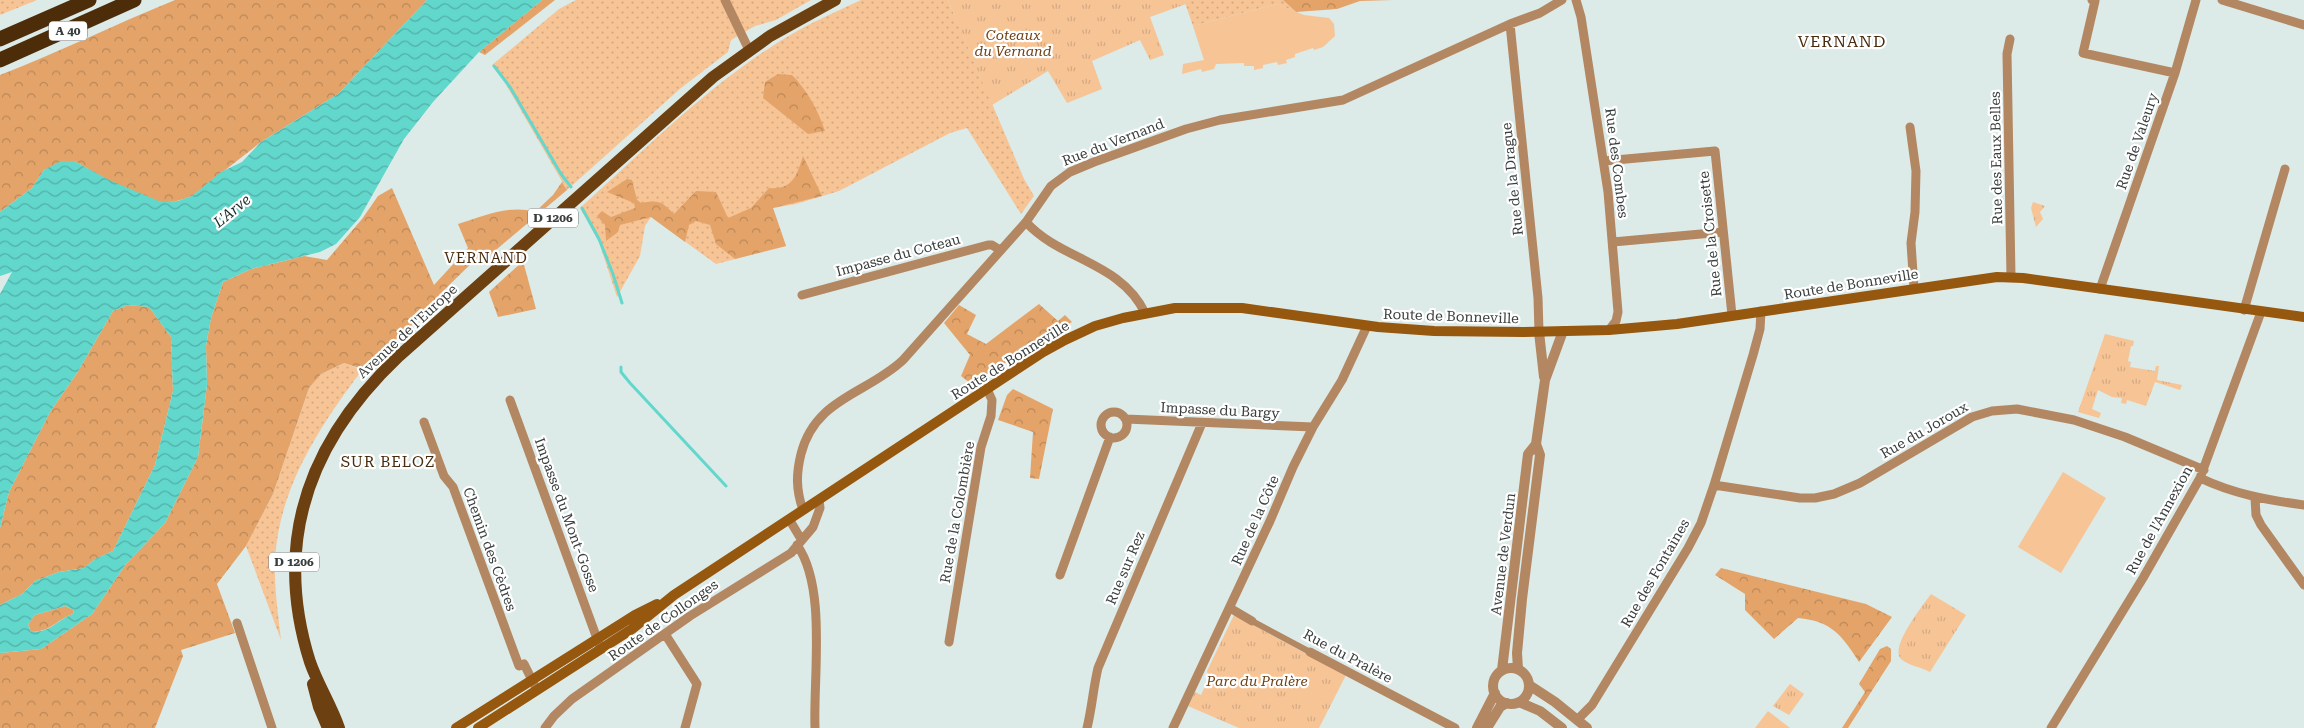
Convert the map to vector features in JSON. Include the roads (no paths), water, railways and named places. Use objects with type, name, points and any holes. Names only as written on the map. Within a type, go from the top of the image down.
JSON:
[{"type":"highway","name":"A 40","points":[[0,39],[89,0]]},
{"type":"highway","name":"A 40","points":[[0,60],[134,0]]},
{"type":"main road","name":"Avenue de l'Europe","points":[[346,728],[337,722],[315,676],[299,618],[294,583],[298,529],[317,469],[333,436],[353,406],[370,385],[399,356],[686,100],[749,50],[792,22],[835,0]]},
{"type":"main road","name":"Route de Bonneville","points":[[456,728],[635,615],[674,595],[1063,340],[1105,323],[1145,313],[1186,307],[1233,307],[1367,326],[1434,331],[1539,332],[1609,330],[1677,324],[1914,288],[2011,277],[2304,317]]},
{"type":"main road","name":"Route de Bonneville","points":[[478,728],[632,630],[674,595]]},
{"type":"main road","points":[[306,647],[316,699],[328,728]]},
{"type":"street","points":[[726,0],[749,50]]},
{"type":"street","name":"Rue du Vernand","points":[[803,510],[796,475],[805,442],[815,423],[829,408],[899,364],[1026,222],[1058,179],[1094,162],[1186,129],[1220,120],[1343,100],[1510,24],[1540,13],[1562,0]]},
{"type":"street","name":"Rue des Combes","points":[[1576,0],[1581,17],[1604,161],[1613,242],[1618,312],[1614,324],[1609,330]]},
{"type":"street","points":[[2092,0],[2095,1],[2083,53],[2175,73]]},
{"type":"street","name":"Rue de Valeury","points":[[2100,290],[2175,73],[2196,0]]},
{"type":"street","points":[[2222,0],[2304,25]]},
{"type":"street","name":"Rue de la Drague","points":[[1510,24],[1538,298],[1539,332]]},
{"type":"street","name":"Rue des Eaux Belles","points":[[2010,39],[2007,54],[2011,277]]},
{"type":"street","points":[[1910,127],[1916,171],[1916,212],[1910,243],[1914,288]]},
{"type":"street","name":"Rue de la Croisette","points":[[1604,161],[1715,151],[1732,315]]},
{"type":"street","points":[[2244,310],[2285,169]]},
{"type":"street","points":[[1026,222],[1041,236],[1115,276],[1134,295],[1145,313]]},
{"type":"street","points":[[1613,242],[1723,232]]},
{"type":"street","name":"Impasse du Coteau","points":[[802,295],[988,245],[995,246],[1000,250]]},
{"type":"street","name":"Rue des Fontaines","points":[[1577,720],[1592,705],[1688,548],[1701,522],[1714,485],[1755,346],[1761,325],[1762,311]]},
{"type":"street","name":"Rue de l'Annexion","points":[[2051,728],[2147,572],[2202,474],[2262,312]]},
{"type":"street","name":"Rue de la Côte","points":[[1173,728],[1313,428],[1342,380],[1367,326]]},
{"type":"street","name":"Avenue de Verdun","points":[[1544,380],[1563,331]]},
{"type":"street","name":"Avenue de Verdun","points":[[1518,669],[1517,653],[1522,599],[1540,455],[1536,444],[1544,380],[1539,332]]},
{"type":"street","name":"Rue de la Colombière","points":[[949,642],[981,448],[991,416],[992,400],[987,389]]},
{"type":"street","name":"Impasse du Mont-Gosse","points":[[510,400],[597,639]]},
{"type":"street","name":"Rue du Joroux","points":[[1714,485],[1800,498],[1815,498],[1834,494],[1860,483],[1972,417],[1992,411],[2007,410],[2042,414],[2099,428],[2202,474],[2229,490],[2255,498],[2304,505]]},
{"type":"street","points":[[1116,412],[1126,419],[1127,427],[1124,434],[1118,438],[1110,438],[1105,435],[1101,428],[1104,416],[1116,412]]},
{"type":"street","name":"Impasse du Bargy","points":[[1126,419],[1313,428]]},
{"type":"street","name":"Chemin des Cèdres","points":[[424,422],[444,476],[453,487],[519,666],[524,664],[532,680]]},
{"type":"street","name":"Rue sur Rez","points":[[1087,728],[1098,668],[1202,423]]},
{"type":"street","points":[[1060,575],[1110,438]]},
{"type":"street","name":"Avenue de Verdun","points":[[1502,670],[1528,454],[1536,444]]},
{"type":"street","points":[[2255,498],[2256,515],[2261,525],[2304,585]]},
{"type":"street","name":"Route de Collonges","points":[[545,728],[554,716],[572,699],[697,611],[782,560],[814,524],[820,508],[819,500]]},
{"type":"street","points":[[789,519],[809,566],[816,612],[815,728]]},
{"type":"street","name":"Rue du Pralère","points":[[1230,608],[1455,728]]},
{"type":"street","points":[[238,623],[272,728]]},
{"type":"street","points":[[665,634],[697,684],[685,728]]},
{"type":"street","points":[[597,639],[601,649]]},
{"type":"street","points":[[1507,703],[1498,699],[1495,693],[1494,680],[1502,670],[1510,668],[1518,669],[1526,676],[1529,685],[1527,694],[1519,702]]},
{"type":"street","points":[[532,680],[538,690]]},
{"type":"street","points":[[1529,685],[1555,702],[1587,728]]},
{"type":"street","points":[[1477,728],[1495,693]]},
{"type":"street","points":[[1487,728],[1500,707],[1507,703],[1519,702],[1540,711],[1562,728]]},
{"type":"water","name":"L'Arve","points":[[427,0],[542,0],[479,52],[433,102],[404,139],[360,217],[336,244],[320,252],[251,269],[223,282],[211,318],[206,346],[207,385],[198,457],[165,523],[126,564],[92,614],[41,649],[0,653],[0,605],[22,594],[35,581],[59,572],[84,568],[95,559],[113,551],[155,465],[173,391],[171,337],[149,307],[128,305],[113,311],[77,373],[50,412],[9,492],[0,528],[0,294],[12,272],[0,276],[0,212],[32,188],[44,170],[61,161],[74,161],[109,180],[161,202],[178,201],[192,196],[221,172],[242,162],[261,142],[338,94]],"holes":[[[65,606],[74,610],[73,614],[49,628],[38,632],[31,632],[28,624],[35,615]]]},
{"type":"waterway","points":[[494,66],[510,87],[561,174],[571,187]]},
{"type":"waterway","points":[[582,208],[599,239],[622,303]]},
{"type":"waterway","points":[[621,367],[621,372],[630,383],[726,486]]},
{"type":"district","name":"VERNAND","points":[[1842,41]]},
{"type":"district","name":"VERNAND","points":[[486,258]]},
{"type":"district","name":"SUR BELOZ","points":[[388,462]]},
{"type":"park label","name":"Coteaux du Vernand","points":[[1013,43]]},
{"type":"park label","name":"Parc du Pralère","points":[[1257,681]]}]
